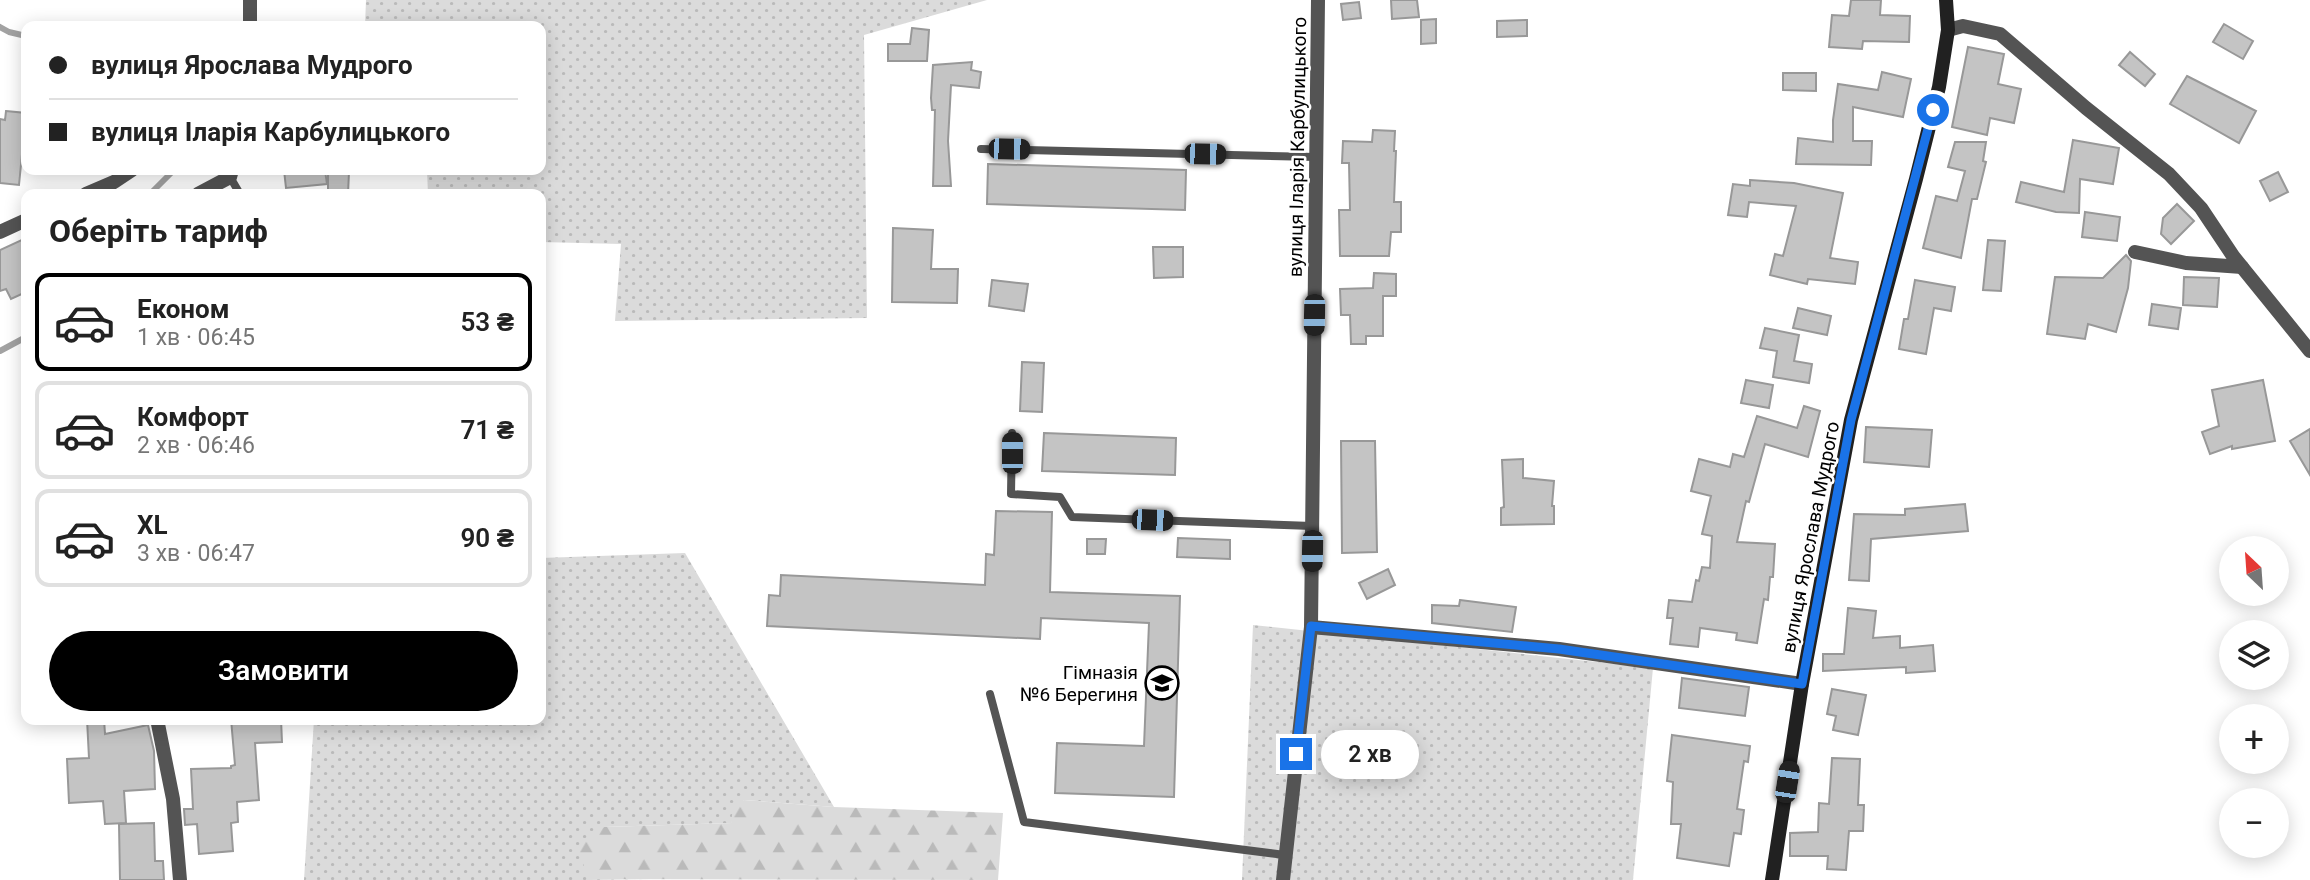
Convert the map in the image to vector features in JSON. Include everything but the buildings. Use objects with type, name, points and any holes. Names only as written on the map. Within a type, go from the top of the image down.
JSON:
[{"type":"main road","name":"вулиця Ярослава Мудрого","points":[[1772,880],[1802,684],[1851,420],[1939,87],[1948,30],[1945,0]]},
{"type":"street","points":[[250,0],[250,21]]},
{"type":"street","name":"вулиця Іларія Карбулицького","points":[[1283,880],[1311,626],[1318,0]]},
{"type":"street","points":[[1948,30],[1964,26],[2000,34],[2086,108],[2169,173],[2201,208],[2242,267],[2310,351]]},
{"type":"street","points":[[98,189],[124,175]]},
{"type":"street","points":[[206,189],[228,175]]},
{"type":"street","points":[[0,232],[21,222]]},
{"type":"street","points":[[2135,252],[2186,263],[2242,267]]},
{"type":"street","points":[[1311,626],[1559,649],[1802,684]]},
{"type":"street","points":[[158,725],[173,799],[180,880]]},
{"type":"lane","points":[[981,149],[1316,157]]},
{"type":"lane","points":[[1012,433],[1011,494],[1060,497],[1072,517],[1312,526]]},
{"type":"lane","points":[[990,694],[1024,821],[1285,855]]},
{"type":"green space","points":[[366,0],[987,0],[864,35],[867,318],[615,321],[621,244],[546,242],[546,189],[428,189],[427,175],[546,175],[546,21],[365,21]]},
{"type":"green space","points":[[685,553],[834,807],[744,800],[731,823],[604,827],[589,879],[649,880],[304,880],[314,725],[546,725],[546,558]]},
{"type":"green space","points":[[1253,625],[1653,668],[1633,880],[1242,880]]},
{"type":"green space","points":[[744,800],[834,807],[1003,813],[998,880],[589,879],[579,853],[583,841],[604,827],[731,823],[733,808]]},
{"type":"waterway","points":[[0,27],[21,35]]},
{"type":"waterway","points":[[155,189],[169,175]]},
{"type":"waterway","points":[[0,351],[21,340]]},
{"type":"place","name":"Гімназія №6 Берегиня","points":[[1162,683]]},
{"type":"route","points":[[1296,754],[1311,626],[1559,649],[1802,684],[1851,420],[1933,110]]}]
